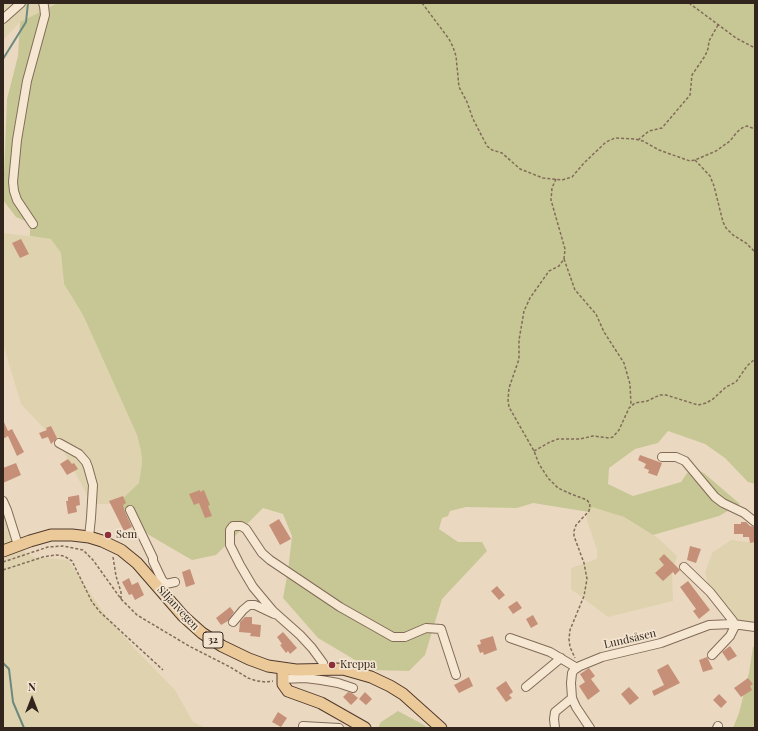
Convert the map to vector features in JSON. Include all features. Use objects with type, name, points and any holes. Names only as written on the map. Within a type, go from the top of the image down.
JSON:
[{"type":"main road","name":"Siljanvegen","points":[[3,551],[51,535],[72,535],[89,537],[102,541],[116,547],[131,557],[183,616],[206,636],[222,646],[248,659],[268,666],[282,674],[324,669],[343,669],[382,682],[409,699],[441,728]]},
{"type":"main road","points":[[282,674],[284,687],[288,691],[322,703],[362,727]]},
{"type":"street","points":[[3,19],[21,3]]},
{"type":"street","points":[[33,224],[17,200],[14,190],[14,182],[17,140],[27,81],[45,15],[43,3]]},
{"type":"street","points":[[59,443],[79,454],[86,462],[88,467],[93,485],[89,537]]},
{"type":"street","points":[[662,456],[676,457],[685,461],[715,497],[723,503],[744,513],[755,522]]},
{"type":"street","points":[[3,501],[18,545]]},
{"type":"street","points":[[130,510],[164,584],[176,582]]},
{"type":"street","points":[[324,669],[323,663],[312,648],[300,635],[277,615],[253,587],[233,553],[230,545],[230,530],[233,526],[241,526],[246,529],[262,553],[270,560],[340,607],[393,637],[406,637],[426,628],[441,629],[456,675]]},
{"type":"street","points":[[142,568],[153,560]]},
{"type":"street","points":[[684,567],[710,592],[735,624],[730,636],[712,656]]},
{"type":"street","points":[[233,622],[246,607],[252,604],[277,615]]},
{"type":"street","name":"Lundsåsen","points":[[577,668],[602,657],[661,643],[709,625],[735,624],[755,627]]},
{"type":"street","points":[[510,638],[550,652],[577,668],[572,673],[572,698],[576,707],[590,728]]},
{"type":"street","points":[[526,687],[561,658]]},
{"type":"street","points":[[282,674],[338,683],[353,688]]},
{"type":"street","points":[[555,728],[555,712],[572,698]]},
{"type":"street","points":[[303,726],[339,728]]},
{"type":"path","points":[[422,3],[449,39],[453,47],[456,56],[458,80],[461,93],[489,149],[502,153],[520,168],[543,178],[568,179],[572,177],[595,152],[610,139],[621,137],[638,140],[669,154],[690,161],[716,151],[730,141],[736,132],[742,128],[747,126],[755,129]]},
{"type":"path","points":[[689,3],[736,38],[755,48]]},
{"type":"path","points":[[638,140],[649,131],[662,128],[690,95],[692,75],[705,56],[709,41],[718,25]]},
{"type":"path","points":[[695,160],[710,176],[726,228],[755,252]]},
{"type":"path","points":[[556,179],[552,188],[551,200],[565,249],[564,259],[575,290],[596,314],[604,332],[624,363],[630,384],[631,406]]},
{"type":"path","points":[[564,259],[559,266],[550,270],[530,298],[524,311],[519,340],[519,359],[508,393],[509,407],[548,478],[558,488],[587,500],[590,504],[589,511],[576,525],[574,530],[574,536],[584,563],[587,578],[584,596],[570,630],[570,648],[575,657],[577,668]]},
{"type":"path","points":[[534,451],[558,439],[580,439],[593,436],[613,437],[619,430],[631,406],[635,403],[647,402],[660,395],[666,395],[694,404],[706,403],[713,399],[726,387],[736,382],[747,366],[755,359]]},
{"type":"path","points":[[116,547],[113,560],[121,592],[121,599]]},
{"type":"path","points":[[3,570],[43,557],[56,555],[64,556],[72,561],[92,602],[100,612],[163,670]]},
{"type":"shaded area","points":[[3,3],[58,3],[20,22],[3,40]]},
{"type":"shaded area","points":[[3,233],[52,239],[61,253],[64,284],[83,315],[137,435],[141,451],[142,463],[139,483],[117,504],[92,504],[60,445],[21,404],[3,344]]},
{"type":"shaded area","points":[[592,506],[624,517],[659,539],[677,556],[672,572],[673,601],[608,617],[571,589],[571,568],[597,559],[597,550],[586,517]]},
{"type":"shaded area","points":[[3,509],[25,552],[34,557],[68,560],[103,612],[135,649],[175,690],[193,722],[206,728],[3,728]]},
{"type":"shaded area","points":[[731,540],[755,543],[755,626],[738,623],[712,596],[705,573],[712,553]]},
{"type":"green space","points":[[58,3],[755,3],[755,484],[748,482],[725,458],[705,444],[668,431],[658,443],[635,449],[609,468],[608,484],[633,496],[681,482],[692,466],[705,474],[740,504],[719,516],[653,535],[624,517],[592,507],[589,512],[533,503],[517,508],[466,507],[450,511],[448,516],[442,518],[439,529],[458,542],[482,542],[487,551],[442,599],[425,655],[409,671],[372,670],[318,638],[283,598],[292,536],[283,514],[263,508],[216,555],[192,560],[149,535],[117,504],[139,483],[142,463],[141,451],[137,435],[83,315],[64,284],[61,253],[51,239],[30,236],[30,223],[16,217],[3,200],[7,99],[18,56],[20,22]]},
{"type":"green space","points":[[755,646],[755,728],[733,728],[739,713],[749,673],[753,647]]},
{"type":"green space","points":[[398,711],[428,728],[378,728],[381,722]]},
{"type":"building","points":[[21,239],[29,254],[20,258],[12,243]]},
{"type":"building","points":[[3,420],[8,431],[12,429],[24,452],[17,456],[8,436],[3,439]]},
{"type":"building","points":[[51,426],[57,438],[51,444],[48,437],[42,439],[39,433],[47,430],[46,428]]},
{"type":"building","points":[[640,455],[662,463],[657,476],[648,473],[649,470],[644,468],[646,464],[638,460]]},
{"type":"building","points":[[68,459],[72,464],[74,463],[78,469],[67,475],[60,464]]},
{"type":"building","points":[[16,463],[21,475],[3,483],[3,468]]},
{"type":"building","points":[[200,490],[200,492],[204,490],[210,505],[208,506],[212,516],[205,518],[199,503],[194,505],[189,494]]},
{"type":"building","points":[[79,495],[80,505],[76,506],[77,512],[68,514],[66,501],[68,501],[68,497]]},
{"type":"building","points":[[123,496],[126,503],[123,505],[125,512],[132,527],[124,531],[109,501]]},
{"type":"building","points":[[279,519],[291,539],[280,545],[269,525]]},
{"type":"building","points":[[741,522],[746,522],[750,526],[755,527],[755,542],[750,543],[749,537],[743,537],[743,534],[734,534],[734,524],[741,524]]},
{"type":"building","points":[[690,546],[701,549],[696,563],[687,560]]},
{"type":"building","points":[[664,554],[680,570],[675,575],[673,572],[663,581],[655,573],[664,565],[659,559]]},
{"type":"building","points":[[190,569],[195,584],[186,587],[182,572]]},
{"type":"building","points":[[129,578],[132,585],[138,582],[144,595],[135,600],[132,594],[129,595],[122,582]]},
{"type":"building","points":[[688,581],[710,610],[699,619],[693,611],[696,609],[680,587]]},
{"type":"building","points":[[497,586],[505,595],[499,600],[491,591]]},
{"type":"building","points":[[517,601],[522,608],[513,614],[508,607]]},
{"type":"building","points":[[230,607],[234,612],[228,621],[221,625],[216,618]]},
{"type":"building","points":[[533,615],[538,624],[531,628],[526,619]]},
{"type":"building","points":[[245,617],[252,617],[252,624],[261,625],[260,637],[250,636],[251,633],[239,632],[240,622]]},
{"type":"building","points":[[283,632],[297,648],[290,654],[288,651],[286,653],[280,645],[282,644],[277,637]]},
{"type":"building","points":[[493,636],[497,650],[484,655],[483,652],[480,653],[477,645],[481,644],[480,640]]},
{"type":"building","points":[[730,646],[737,656],[728,661],[722,652]]},
{"type":"building","points":[[707,657],[713,669],[703,672],[699,660]]},
{"type":"building","points":[[668,664],[680,683],[654,696],[652,691],[664,685],[657,670]]},
{"type":"building","points":[[589,668],[595,676],[591,679],[600,691],[588,700],[579,686],[585,682],[580,674]]},
{"type":"building","points":[[469,677],[473,686],[459,693],[454,685]]},
{"type":"building","points":[[748,678],[753,684],[750,686],[752,690],[741,697],[734,688]]},
{"type":"building","points":[[506,681],[513,692],[509,695],[512,698],[506,702],[496,688]]},
{"type":"building","points":[[629,687],[639,698],[630,705],[621,694]]},
{"type":"building","points":[[348,692],[352,693],[358,698],[351,705],[343,697]]},
{"type":"building","points":[[365,692],[372,699],[366,705],[359,699]]},
{"type":"building","points":[[719,694],[727,702],[721,708],[713,700]]},
{"type":"building","points":[[278,712],[287,718],[281,727],[272,722]]},
{"type":"waterway","points":[[3,59],[26,22],[28,3]]},
{"type":"waterway","points":[[3,663],[9,669],[13,702],[24,728]]},
{"type":"place","name":"Sem","points":[[108,535]]},
{"type":"place","name":"Kreppa","points":[[332,665]]}]
